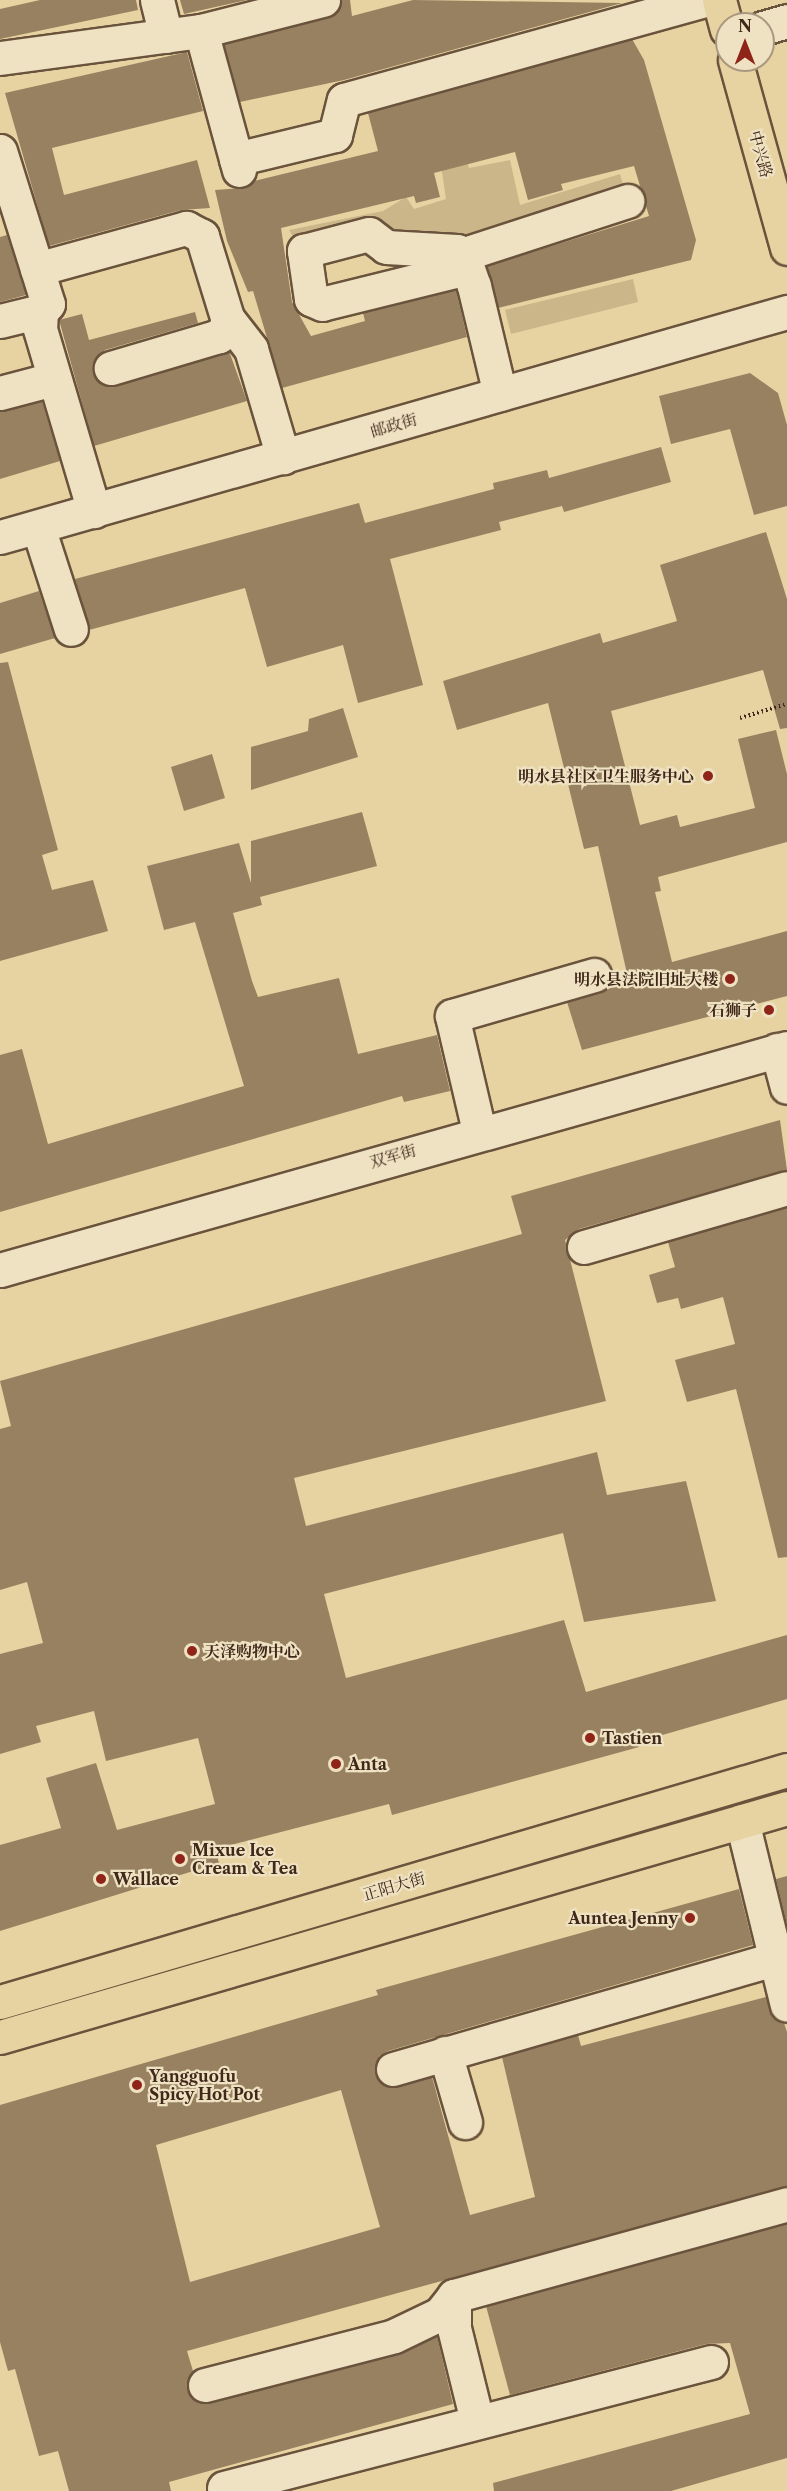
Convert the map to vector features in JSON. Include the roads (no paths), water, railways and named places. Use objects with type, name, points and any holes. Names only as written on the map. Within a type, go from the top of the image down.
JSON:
[{"type":"main road","name":"中兴路","points":[[738,72],[787,248]]},
{"type":"main road","name":"正阳大街","points":[[0,2002],[787,1770]]},
{"type":"main road","points":[[0,2037],[787,1808]]},
{"type":"street","points":[[157,0],[166,36]]},
{"type":"street","points":[[0,58],[201,31],[323,0]]},
{"type":"street","points":[[201,31],[237,164],[335,135],[344,100],[704,0]]},
{"type":"street","points":[[0,151],[11,221],[37,268],[48,304],[41,311],[0,321]]},
{"type":"street","points":[[500,394],[464,261],[627,201]]},
{"type":"street","points":[[37,268],[186,228],[202,236],[227,318],[251,349],[283,457]]},
{"type":"street","points":[[41,311],[40,329],[53,379],[65,401],[93,511]]},
{"type":"street","name":"邮政街","points":[[0,537],[787,312]]},
{"type":"street","points":[[111,368],[219,336],[227,318]]},
{"type":"street","points":[[0,393],[53,379]]},
{"type":"street","points":[[38,527],[71,629]]},
{"type":"street","points":[[479,1131],[452,1016],[594,975]]},
{"type":"street","points":[[782,1049],[787,1087]]},
{"type":"street","name":"双军街","points":[[0,1270],[479,1131],[782,1049]]},
{"type":"street","points":[[584,1247],[787,1188]]},
{"type":"street","points":[[742,1821],[780,1957],[787,2005]]},
{"type":"street","points":[[393,2069],[780,1957]]},
{"type":"street","points":[[445,2053],[465,2122]]},
{"type":"street","points":[[205,2385],[394,2336],[440,2314],[454,2296],[787,2204]]},
{"type":"street","points":[[454,2296],[454,2328],[477,2421]]},
{"type":"street","points":[[224,2488],[711,2362]]},
{"type":"place","name":"明水县社区卫生服务中心","points":[[708,776]]},
{"type":"place","name":"明水县法院旧址大楼","points":[[730,979]]},
{"type":"place","name":"石狮子","points":[[769,1010]]},
{"type":"place","name":"天泽购物中心","points":[[192,1651]]},
{"type":"place","name":"Tastien","points":[[590,1738]]},
{"type":"place","name":"Anta","points":[[336,1764]]},
{"type":"place","name":"Mixue Ice Cream & Tea","points":[[180,1859]]},
{"type":"place","name":"Wallace","points":[[101,1879]]},
{"type":"place","name":"Auntea Jenny","points":[[690,1918]]},
{"type":"place","name":"Yangguofu Spicy Hot Pot","points":[[137,2085]]}]
